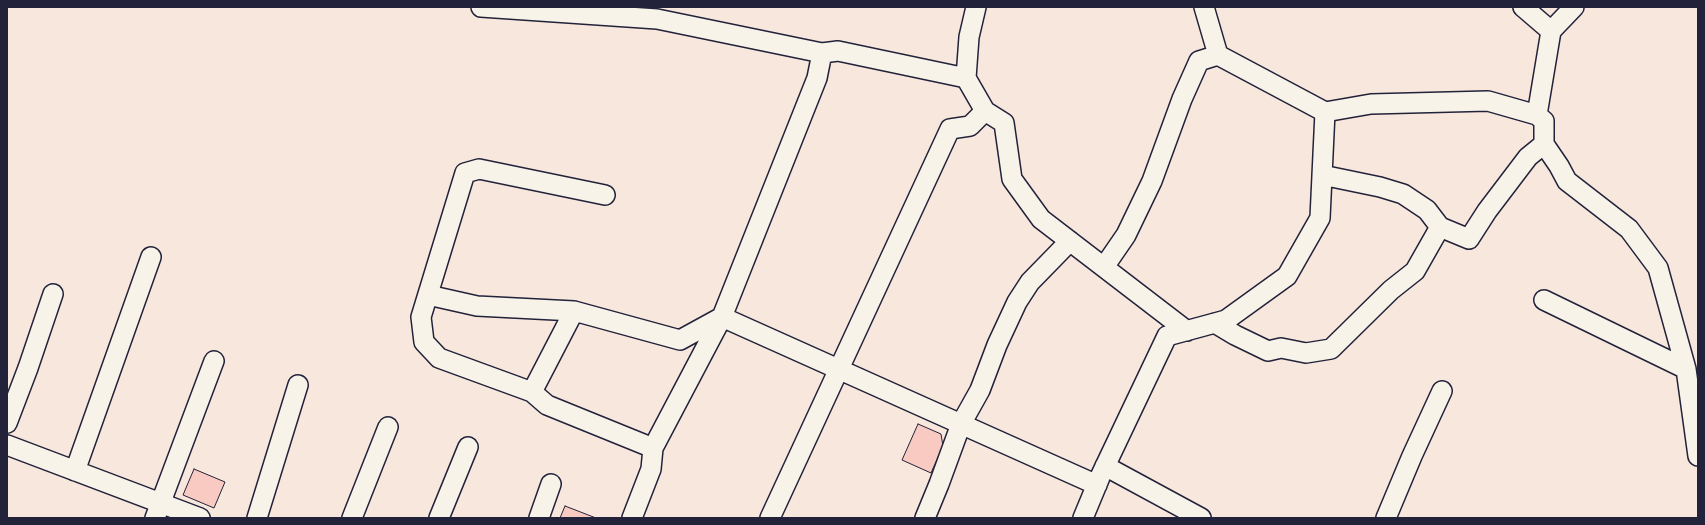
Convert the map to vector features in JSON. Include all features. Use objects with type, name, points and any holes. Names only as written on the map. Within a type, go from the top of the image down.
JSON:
[{"type":"street","points":[[481,7],[657,19],[822,53],[838,51],[966,78]]},
{"type":"street","points":[[976,7],[969,37],[966,78],[985,111],[1004,123],[1012,179],[1041,219],[1186,331]]},
{"type":"street","points":[[1204,7],[1218,55]]},
{"type":"street","points":[[1523,7],[1551,32]]},
{"type":"street","points":[[1536,115],[1551,32],[1574,7]]},
{"type":"street","points":[[632,518],[651,469],[653,448],[722,317],[817,78],[822,53]]},
{"type":"street","points":[[1104,267],[1126,235],[1152,181],[1182,99],[1199,61],[1218,55],[1325,112],[1371,104],[1488,101],[1536,115],[1544,121],[1544,144],[1567,181],[1630,229],[1658,268],[1686,369],[1698,456]]},
{"type":"street","points":[[770,518],[950,129],[970,126],[985,111]]},
{"type":"street","points":[[1083,518],[1096,485],[1167,336],[1226,320],[1288,276],[1320,218],[1325,112]]},
{"type":"street","points":[[1322,175],[1380,187],[1403,194],[1427,210],[1440,227],[1469,239],[1486,211],[1528,157],[1544,144]]},
{"type":"street","points":[[605,195],[479,169],[465,173],[421,317],[424,342],[439,358],[532,392],[547,405],[653,448]]},
{"type":"street","points":[[1216,323],[1235,335],[1268,351],[1281,348],[1306,353],[1331,349],[1391,290],[1415,270],[1440,227]]},
{"type":"street","points":[[925,518],[940,484],[961,424],[980,390],[997,345],[1017,302],[1030,282],[1070,240]]},
{"type":"street","points":[[76,471],[151,257]]},
{"type":"street","points":[[7,423],[28,368],[53,294]]},
{"type":"street","points":[[428,295],[477,306],[574,311],[680,340],[722,317]]},
{"type":"street","points":[[1544,300],[1686,369]]},
{"type":"street","points":[[532,392],[574,311]]},
{"type":"street","points":[[722,317],[1096,485]]},
{"type":"street","points":[[158,511],[214,361]]},
{"type":"street","points":[[257,518],[298,385]]},
{"type":"street","points":[[1386,518],[1412,456],[1442,391]]},
{"type":"street","points":[[352,518],[388,427]]},
{"type":"street","points":[[7,445],[76,471],[158,511],[200,518]]},
{"type":"street","points":[[439,518],[468,448]]},
{"type":"street","points":[[1105,466],[1201,518]]},
{"type":"street","points":[[538,518],[551,484]]},
{"type":"building","points":[[918,424],[941,434],[943,446],[931,473],[902,460]]},
{"type":"building","points":[[194,469],[225,482],[214,508],[183,495]]},
{"type":"building","points":[[565,506],[596,518],[560,518]]}]
